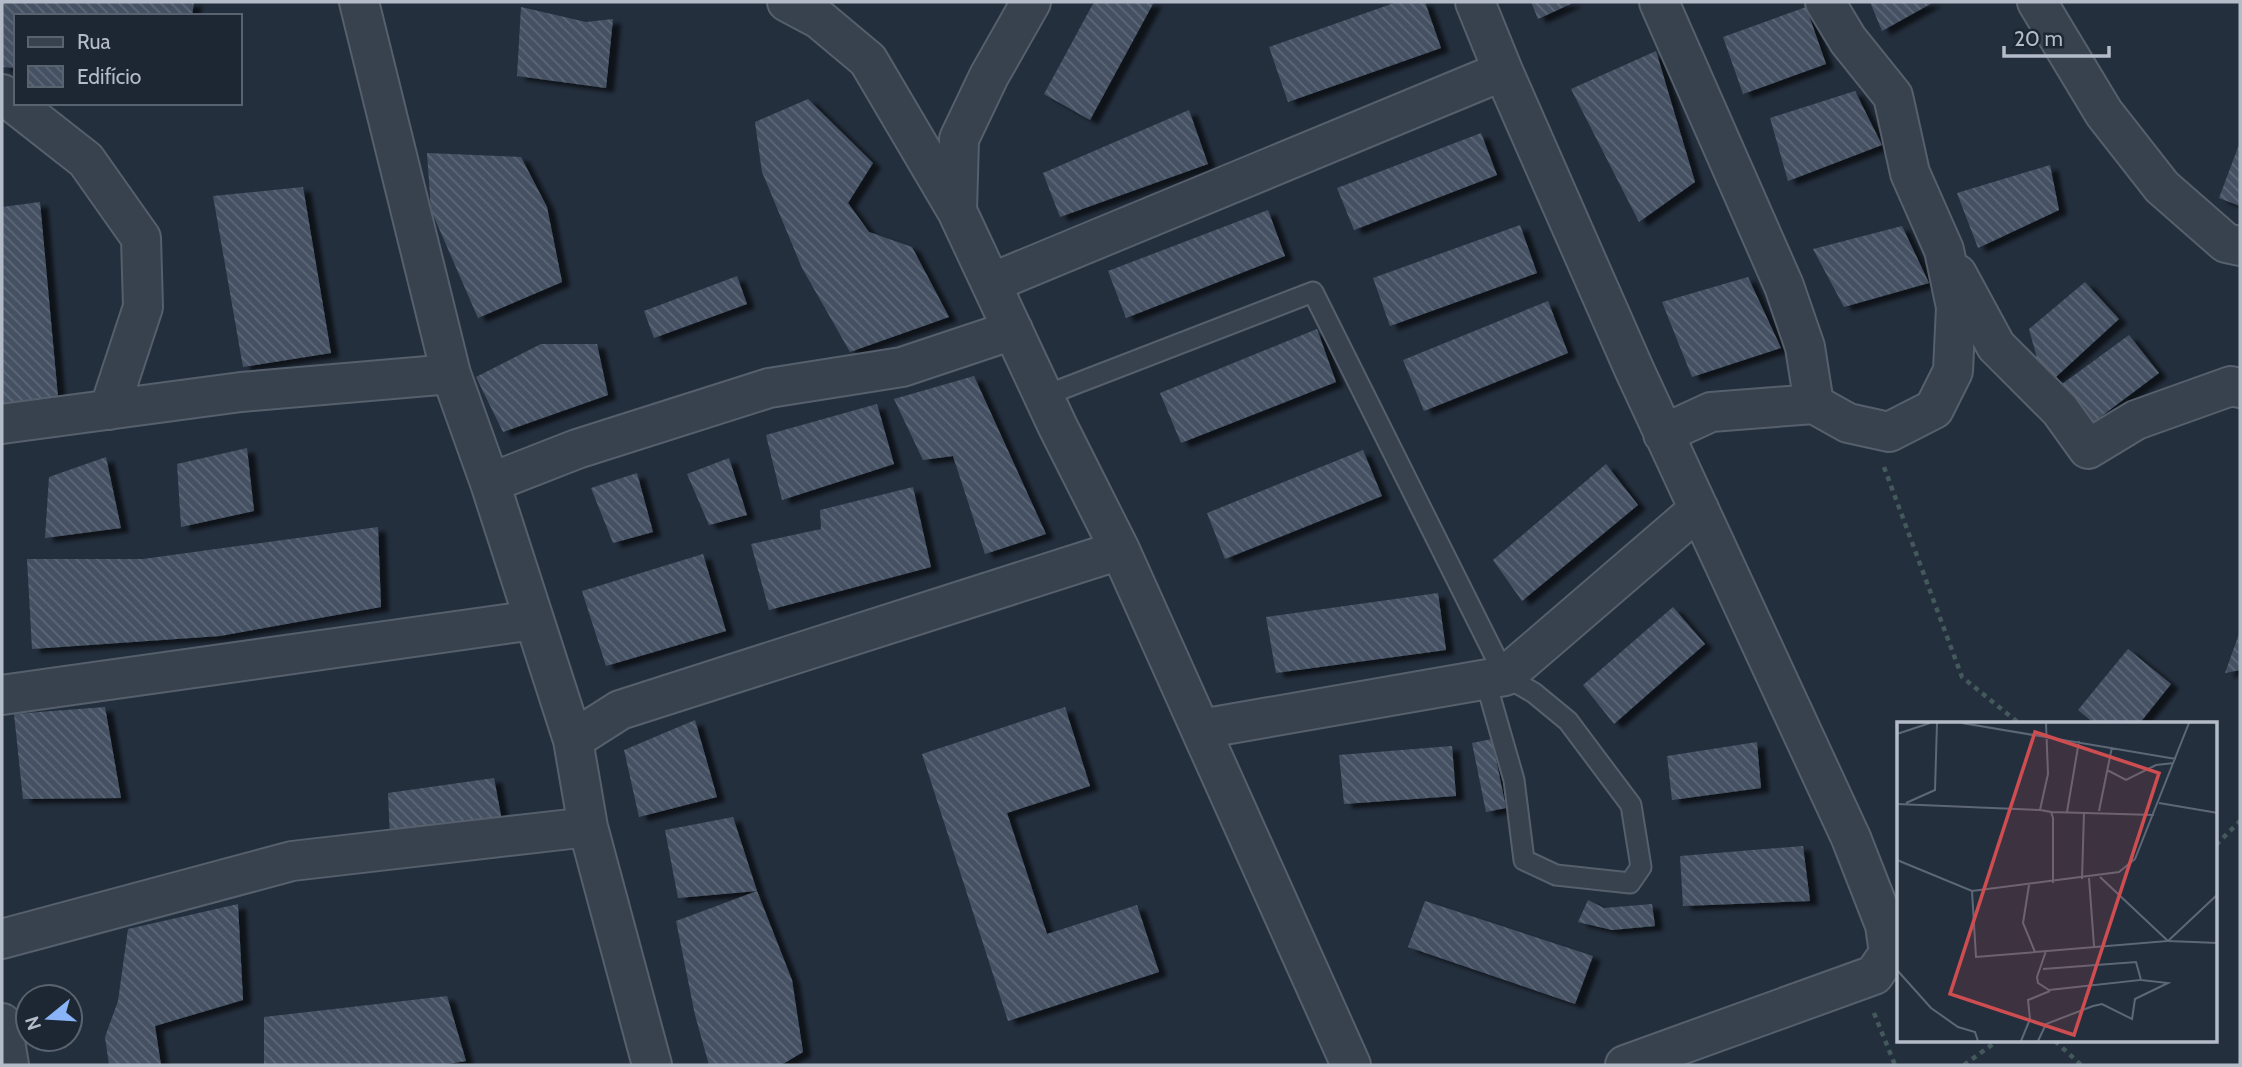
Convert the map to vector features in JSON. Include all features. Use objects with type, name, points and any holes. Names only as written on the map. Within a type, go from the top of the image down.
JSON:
[{"type":"street","points":[[359,2],[451,374],[490,483],[573,740],[587,827],[652,1065]]},
{"type":"street","points":[[787,2],[819,19],[868,60],[957,211],[1120,550],[1351,1065]]},
{"type":"street","points":[[957,211],[960,139],[989,76],[1031,2]]},
{"type":"street","points":[[1475,2],[1663,434],[1852,838],[1885,925],[1889,953],[1874,975],[1625,1065]]},
{"type":"street","points":[[1659,2],[1784,286],[1805,347],[1814,404]]},
{"type":"street","points":[[1825,2],[1848,40],[1892,96],[1910,173],[1944,250],[1996,346],[2060,410],[2088,449],[2136,420],[2231,386],[2240,388]]},
{"type":"street","points":[[2037,2],[2104,113],[2162,187],[2226,243],[2240,246]]},
{"type":"street","points":[[990,283],[1503,71]]},
{"type":"street","points":[[16,105],[86,160],[141,238],[143,307],[108,410]]},
{"type":"street","points":[[1663,434],[1711,412],[1814,404],[1848,423],[1889,432],[1934,409],[1953,371],[1956,307],[1944,250]]},
{"type":"street","points":[[490,483],[577,449],[769,388],[902,367],[1013,330]]},
{"type":"street","points":[[2,424],[241,392],[451,374]]},
{"type":"street","points":[[1201,729],[1495,678],[1699,509]]},
{"type":"street","points":[[573,740],[620,710],[1120,550]]},
{"type":"street","points":[[2,695],[534,620]]},
{"type":"street","points":[[2,939],[292,861],[587,827]]},
{"type":"street","points":[[2,1023],[9,1065]]},
{"type":"lane","points":[[1044,396],[1313,292],[1495,678],[1514,780],[1524,860],[1556,875],[1630,883],[1642,867],[1631,805],[1568,721],[1534,692],[1495,678]]},
{"type":"path","points":[[1868,427],[1962,677],[2018,722]]},
{"type":"path","points":[[2218,843],[2240,821]]},
{"type":"path","points":[[1861,980],[1895,1065]]},
{"type":"path","points":[[1964,1065],[1996,1042]]},
{"type":"path","points":[[2056,1042],[2081,1065]]},
{"type":"building","points":[[2,2],[194,2],[192,14],[14,14],[14,68],[2,67]]},
{"type":"building","points":[[1094,2],[1154,2],[1090,120],[1044,94]]},
{"type":"building","points":[[1397,2],[1425,2],[1441,48],[1288,102],[1269,47]]},
{"type":"building","points":[[1531,2],[1575,2],[1538,19]]},
{"type":"building","points":[[1870,2],[1934,2],[1882,31]]},
{"type":"building","points":[[521,7],[586,22],[613,19],[606,88],[517,76]]},
{"type":"building","points":[[1806,7],[1826,64],[1743,94],[1723,37]]},
{"type":"building","points":[[1656,51],[1695,182],[1639,222],[1571,89]]},
{"type":"building","points":[[1855,91],[1882,145],[1788,181],[1770,118]]},
{"type":"building","points":[[808,99],[873,163],[848,203],[869,232],[912,247],[949,317],[850,352],[802,268],[762,172],[755,122]]},
{"type":"building","points":[[1189,110],[1208,164],[1060,217],[1043,173]]},
{"type":"building","points":[[1481,133],[1497,175],[1354,230],[1337,188]]},
{"type":"building","points":[[2240,142],[2240,206],[2219,198]]},
{"type":"building","points":[[427,153],[521,157],[547,207],[562,282],[478,318],[431,210]]},
{"type":"building","points":[[2050,165],[2059,210],[1978,248],[1957,193]]},
{"type":"building","points":[[303,187],[331,353],[243,367],[213,196]]},
{"type":"building","points":[[40,202],[58,397],[2,407],[2,207]]},
{"type":"building","points":[[1268,210],[1285,256],[1126,318],[1108,271]]},
{"type":"building","points":[[1520,225],[1537,273],[1390,326],[1373,278]]},
{"type":"building","points":[[1902,226],[1929,283],[1844,307],[1813,249]]},
{"type":"building","points":[[737,276],[747,304],[654,338],[644,311]]},
{"type":"building","points":[[1748,277],[1781,348],[1692,377],[1662,302]]},
{"type":"building","points":[[2085,282],[2119,319],[2045,387],[2029,329]]},
{"type":"building","points":[[1548,301],[1568,353],[1424,411],[1403,360]]},
{"type":"building","points":[[1317,329],[1336,382],[1181,443],[1160,393]]},
{"type":"building","points":[[2129,335],[2159,373],[2083,430],[2054,390]]},
{"type":"building","points":[[541,344],[597,344],[608,395],[503,432],[476,377]]},
{"type":"building","points":[[974,376],[1046,534],[985,554],[953,456],[923,460],[894,399]]},
{"type":"building","points":[[877,404],[894,464],[782,500],[766,435]]},
{"type":"building","points":[[247,448],[254,511],[181,527],[177,464]]},
{"type":"building","points":[[1363,450],[1382,496],[1225,559],[1207,513]]},
{"type":"building","points":[[106,457],[121,528],[45,538],[49,477]]},
{"type":"building","points":[[729,458],[747,515],[709,525],[687,474]]},
{"type":"building","points":[[1606,464],[1638,505],[1522,601],[1493,560]]},
{"type":"building","points":[[637,473],[653,532],[613,543],[591,488]]},
{"type":"building","points":[[913,487],[931,567],[769,610],[751,544],[821,529],[820,510]]},
{"type":"building","points":[[378,527],[381,607],[220,636],[32,649],[27,559],[143,559]]},
{"type":"building","points":[[703,554],[726,631],[606,666],[582,591]]},
{"type":"building","points":[[1438,593],[1446,650],[1276,673],[1266,617]]},
{"type":"building","points":[[1673,607],[1705,644],[1614,724],[1583,685]]},
{"type":"building","points":[[2240,631],[2240,670],[2225,673]]},
{"type":"building","points":[[2128,649],[2171,684],[2141,722],[2093,722],[2078,710]]},
{"type":"building","points":[[105,707],[121,798],[23,799],[14,714]]},
{"type":"building","points":[[1065,707],[1090,786],[1007,813],[1047,934],[1137,905],[1159,972],[1008,1021],[922,754]]},
{"type":"building","points":[[695,720],[717,797],[639,817],[624,750]]},
{"type":"building","points":[[1492,739],[1506,808],[1486,812],[1472,743]]},
{"type":"building","points":[[1757,742],[1761,788],[1672,800],[1667,756]]},
{"type":"building","points":[[1452,746],[1456,796],[1344,804],[1339,755]]},
{"type":"building","points":[[494,778],[502,821],[390,837],[388,793]]},
{"type":"building","points":[[733,817],[757,891],[678,898],[665,830]]},
{"type":"building","points":[[1803,846],[1810,901],[1683,906],[1680,856]]},
{"type":"building","points":[[757,891],[792,980],[803,1052],[781,1065],[709,1065],[695,1015],[676,921]]},
{"type":"building","points":[[1588,900],[1604,908],[1652,904],[1655,926],[1612,930],[1578,922]]},
{"type":"building","points":[[1425,901],[1593,956],[1575,1004],[1408,947]]},
{"type":"building","points":[[238,904],[243,1000],[155,1026],[161,1065],[109,1065],[105,1037],[118,1001],[128,929]]},
{"type":"building","points":[[447,996],[466,1061],[441,1065],[264,1065],[264,1017]]}]
